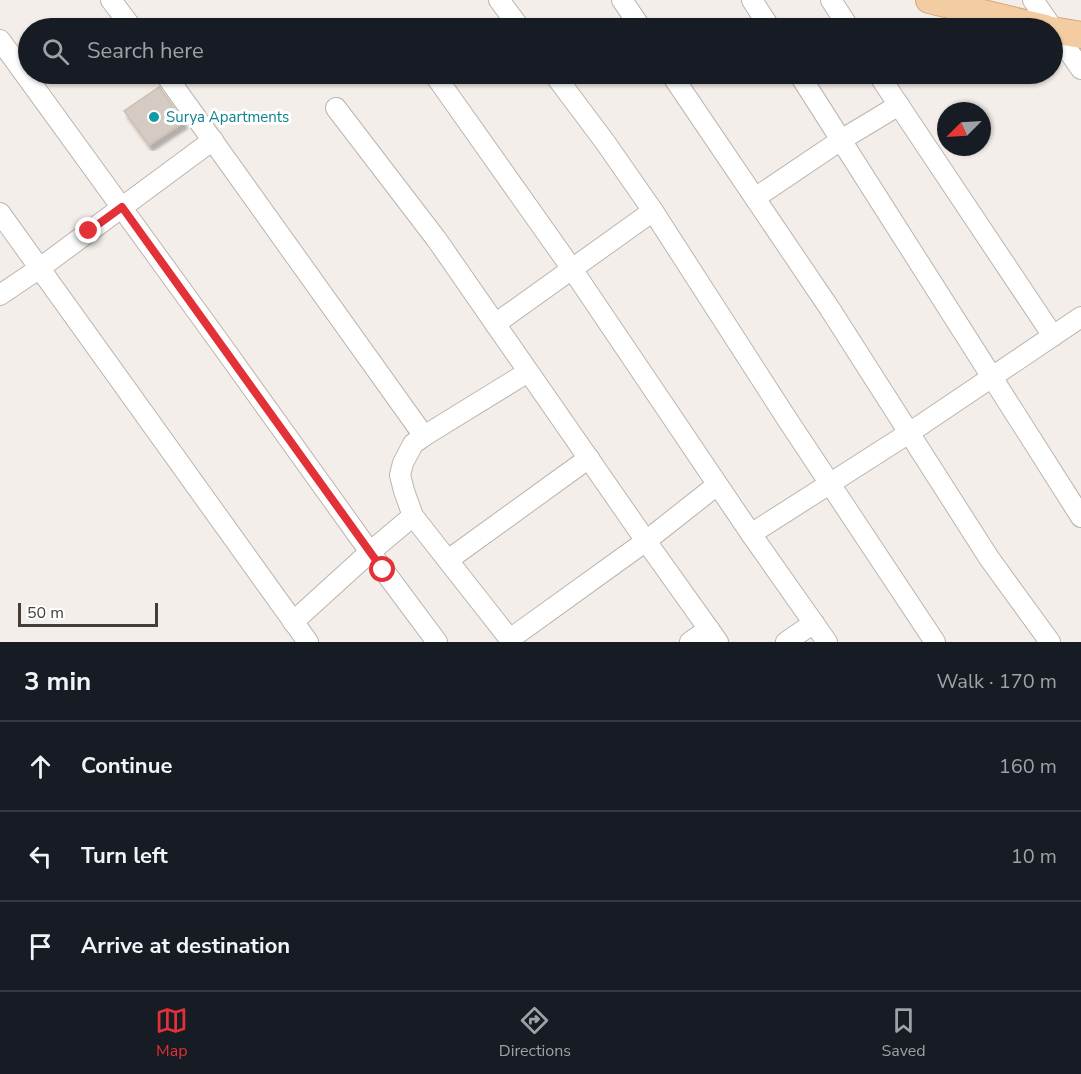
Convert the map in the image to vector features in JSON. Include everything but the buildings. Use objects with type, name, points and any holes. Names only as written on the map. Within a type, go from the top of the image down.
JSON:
[{"type":"main road","points":[[929,0],[1002,18]]},
{"type":"main road","points":[[1063,32],[1081,35]]},
{"type":"street","points":[[111,0],[124,18]]},
{"type":"street","points":[[499,0],[512,18]]},
{"type":"street","points":[[622,0],[634,18]]},
{"type":"street","points":[[752,0],[764,18]]},
{"type":"street","points":[[831,0],[843,18]]},
{"type":"street","points":[[1033,0],[1044,18]]},
{"type":"street","points":[[0,40],[18,65]]},
{"type":"street","points":[[1063,46],[1081,69]]},
{"type":"street","points":[[32,84],[437,642]]},
{"type":"street","points":[[172,84],[424,436]]},
{"type":"street","points":[[441,84],[572,269],[717,485],[827,642]]},
{"type":"street","points":[[562,84],[653,211],[935,642]]},
{"type":"street","points":[[678,84],[830,309],[989,558],[1050,642]]},
{"type":"street","points":[[806,84],[992,376],[1078,504]]},
{"type":"street","points":[[885,84],[1053,336]]},
{"type":"street","points":[[755,198],[899,105]]},
{"type":"street","points":[[336,108],[437,240],[646,542],[714,635],[690,642]]},
{"type":"street","points":[[0,295],[213,140]]},
{"type":"street","points":[[495,324],[653,211]]},
{"type":"street","points":[[0,213],[308,642]]},
{"type":"street","points":[[751,534],[909,433],[1081,317]]},
{"type":"street","points":[[528,372],[413,444],[400,475],[413,516],[511,640],[646,542],[717,485]]},
{"type":"street","points":[[448,560],[589,458]]},
{"type":"street","points":[[293,622],[413,516]]},
{"type":"street","points":[[786,642],[814,623]]},
{"type":"place","name":"Surya Apartments","points":[[154,117]]},
{"type":"route","points":[[89,231],[122,207],[383,570]]}]
